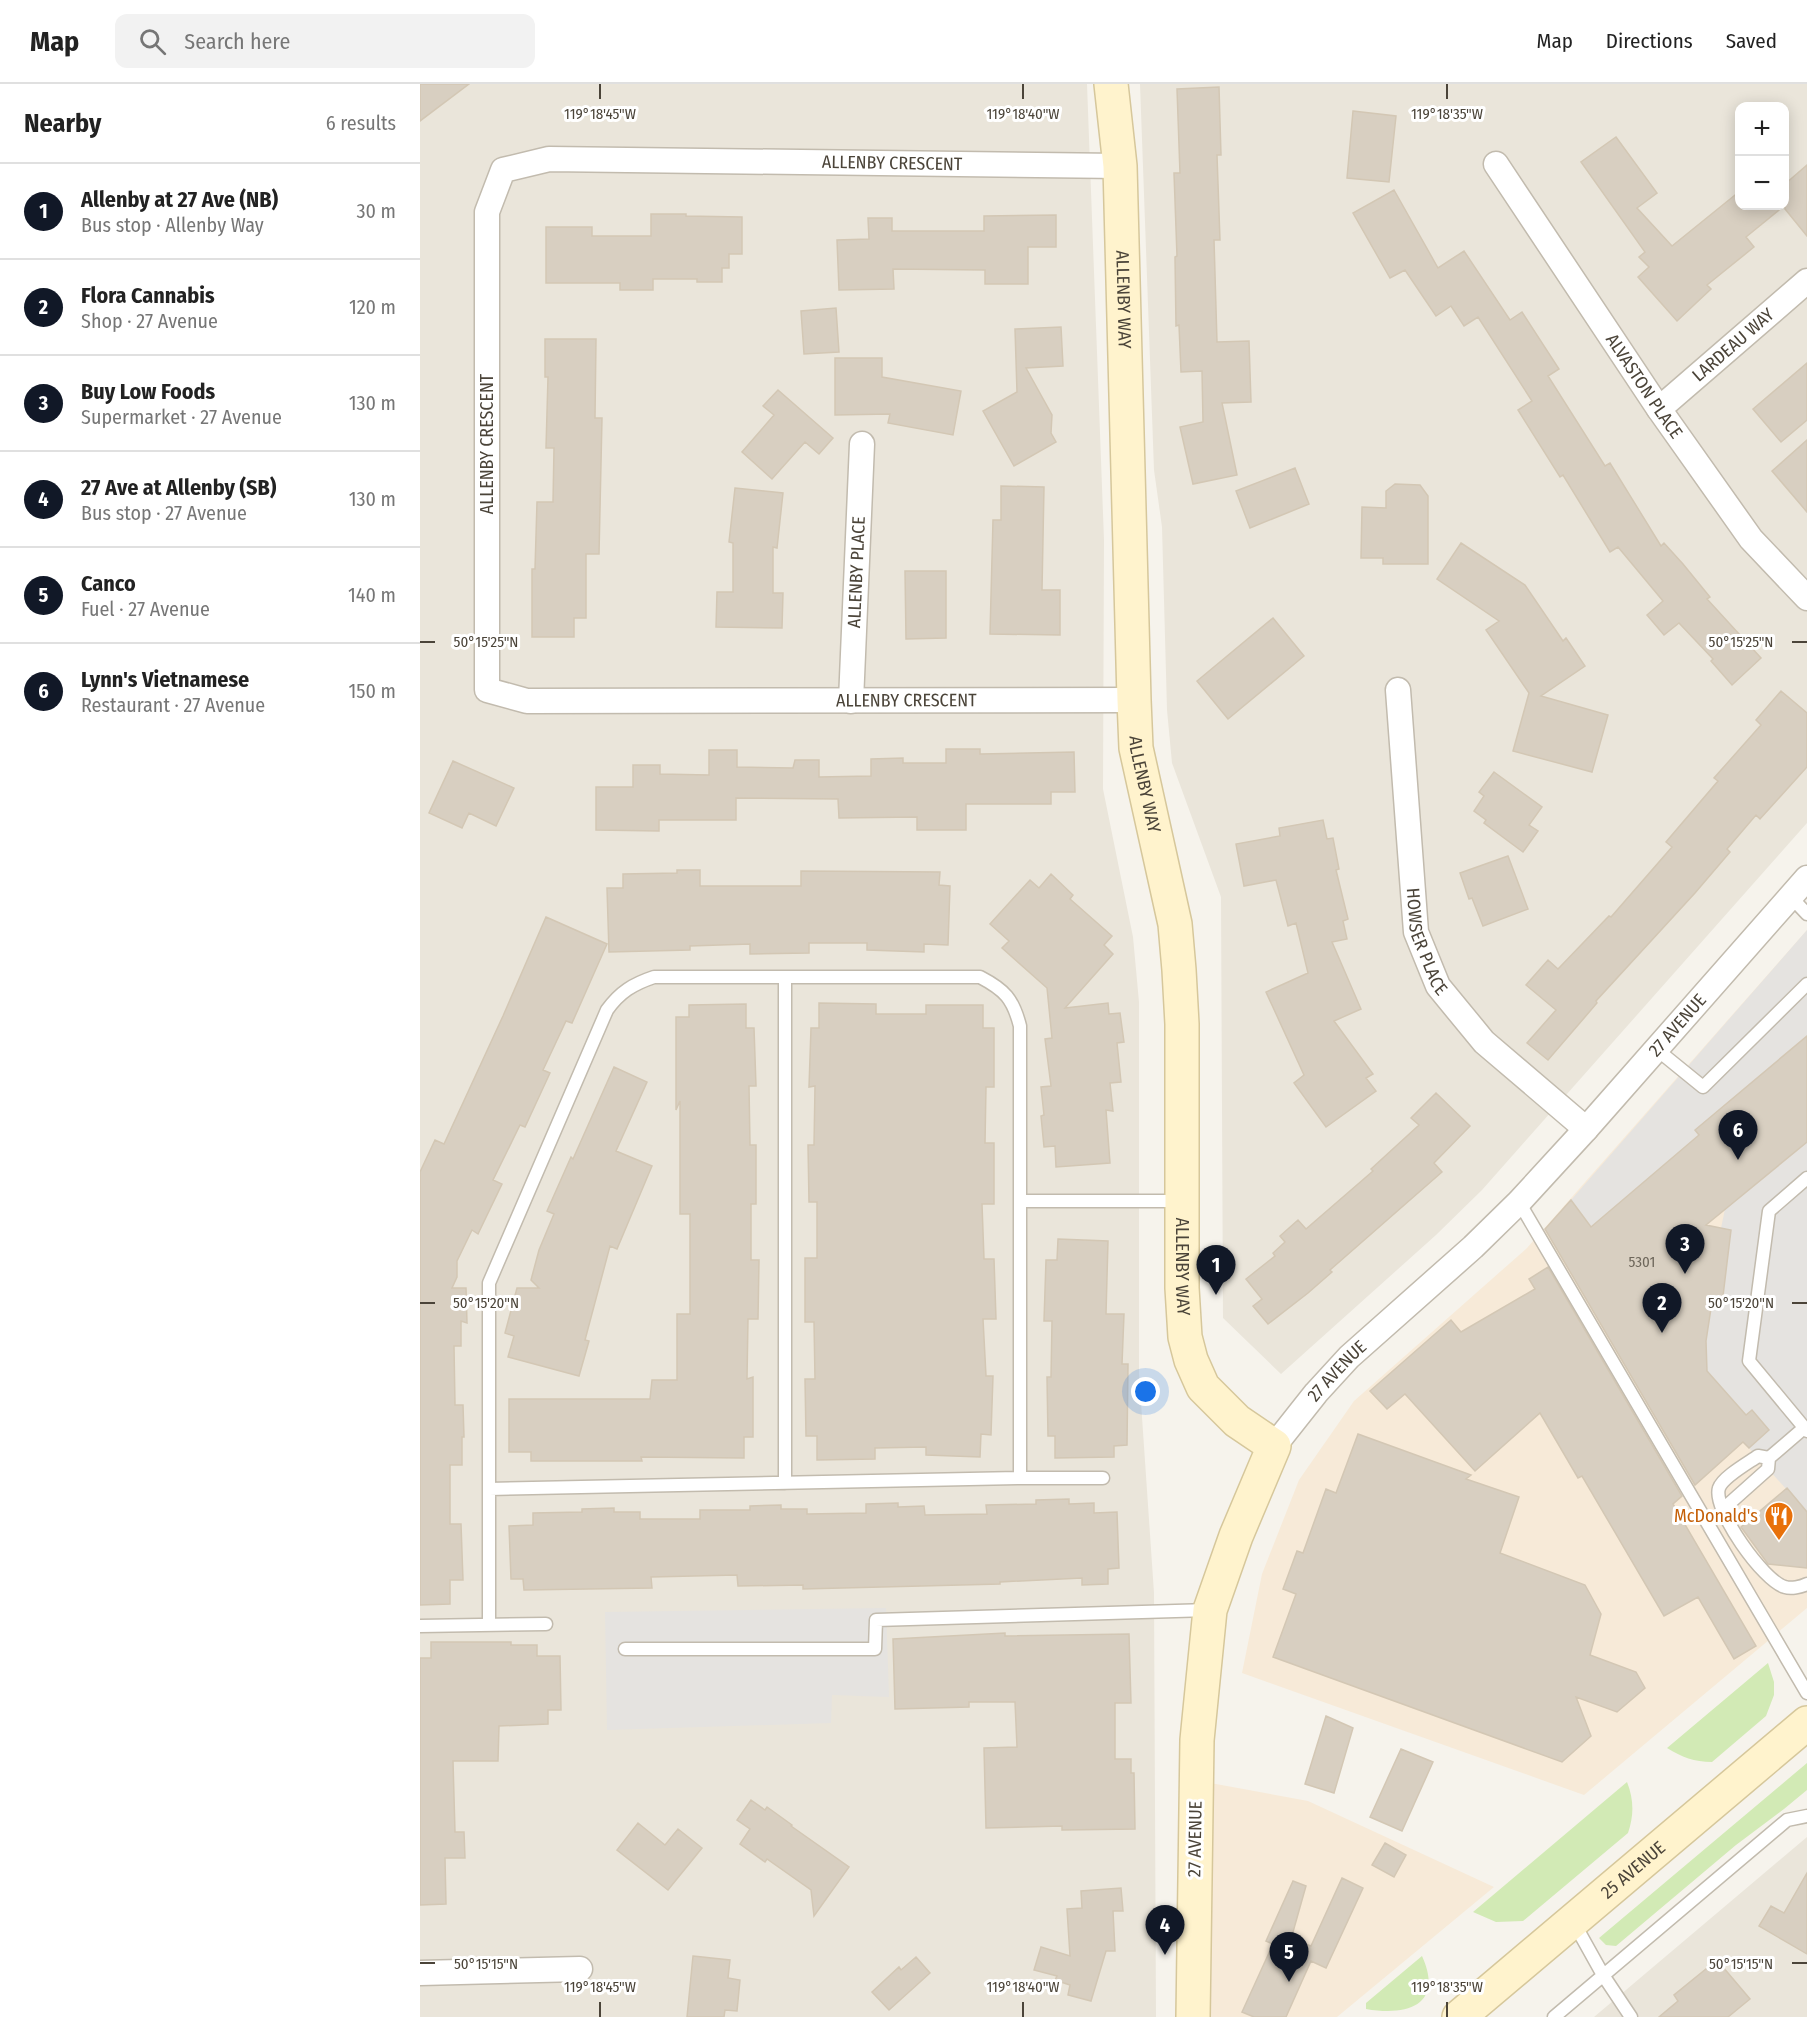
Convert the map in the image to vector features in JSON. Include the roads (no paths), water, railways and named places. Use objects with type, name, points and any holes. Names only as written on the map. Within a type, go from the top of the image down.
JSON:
[{"type":"street","name":"ALLENBY WAY","points":[[1111,84],[1120,166],[1136,748],[1173,914],[1179,969],[1182,1024],[1182,1288],[1185,1337],[1191,1360],[1203,1387],[1237,1421],[1274,1446]]},
{"type":"street","name":"ALLENBY CRESCENT","points":[[1120,166],[549,159],[504,170],[487,212],[487,690],[527,701],[1134,700]]},
{"type":"street","name":"ALVASTON PLACE","points":[[1496,164],[1659,409],[1751,539],[1807,598]]},
{"type":"street","name":"LARDEAU WAY","points":[[1659,409],[1807,281]]},
{"type":"street","name":"ALLENBY PLACE","points":[[851,701],[862,444]]},
{"type":"street","name":"HOWSER PLACE","points":[[1398,690],[1416,932],[1438,986],[1484,1042],[1586,1129]]},
{"type":"street","name":"27 AVENUE","points":[[1193,2017],[1197,1740],[1210,1610],[1236,1536],[1274,1446],[1316,1393],[1349,1357],[1473,1247],[1519,1202],[1586,1129],[1655,1048],[1799,905],[1807,878]]},
{"type":"street","name":"25 AVENUE","points":[[1459,2017],[1807,1723]]},
{"type":"street","points":[[420,1973],[580,1969]]},
{"type":"lane","points":[[489,1624],[489,1283],[607,1010],[625,989],[654,977],[980,977],[1008,995],[1016,1008],[1020,1026],[1020,1478]]},
{"type":"lane","points":[[785,977],[785,1483]]},
{"type":"lane","points":[[1655,1048],[1703,1087],[1807,984]]},
{"type":"lane","points":[[1722,1510],[1768,1469],[1769,1458],[1806,1429],[1749,1361],[1769,1211],[1807,1178]]},
{"type":"lane","points":[[1020,1201],[1182,1201]]},
{"type":"lane","points":[[1519,1202],[1807,1693]]},
{"type":"lane","points":[[1769,1458],[1758,1456],[1726,1478],[1719,1486],[1718,1497],[1731,1529],[1769,1579],[1785,1587],[1807,1584]]},
{"type":"lane","points":[[489,1489],[1103,1478]]},
{"type":"lane","points":[[626,1649],[875,1649],[876,1620],[1210,1610]]},
{"type":"lane","points":[[420,1626],[546,1623]]},
{"type":"lane","points":[[1554,2017],[1787,1820],[1807,1816]]},
{"type":"lane","points":[[1573,1920],[1603,1975],[1631,2017]]},
{"type":"place","name":"Lynn's Vietnamese","points":[[1738,1160]]},
{"type":"place","name":"Buy Low Foods","points":[[1685,1274]]},
{"type":"place","name":"Allenby at 27 Ave (NB)","points":[[1216,1295]]},
{"type":"place","name":"Flora Cannabis","points":[[1662,1333]]},
{"type":"place","name":"McDonald's","points":[[1779,1542]]},
{"type":"place","name":"27 Ave at Allenby (SB)","points":[[1165,1955]]},
{"type":"place","name":"Canco","points":[[1289,1982]]}]
